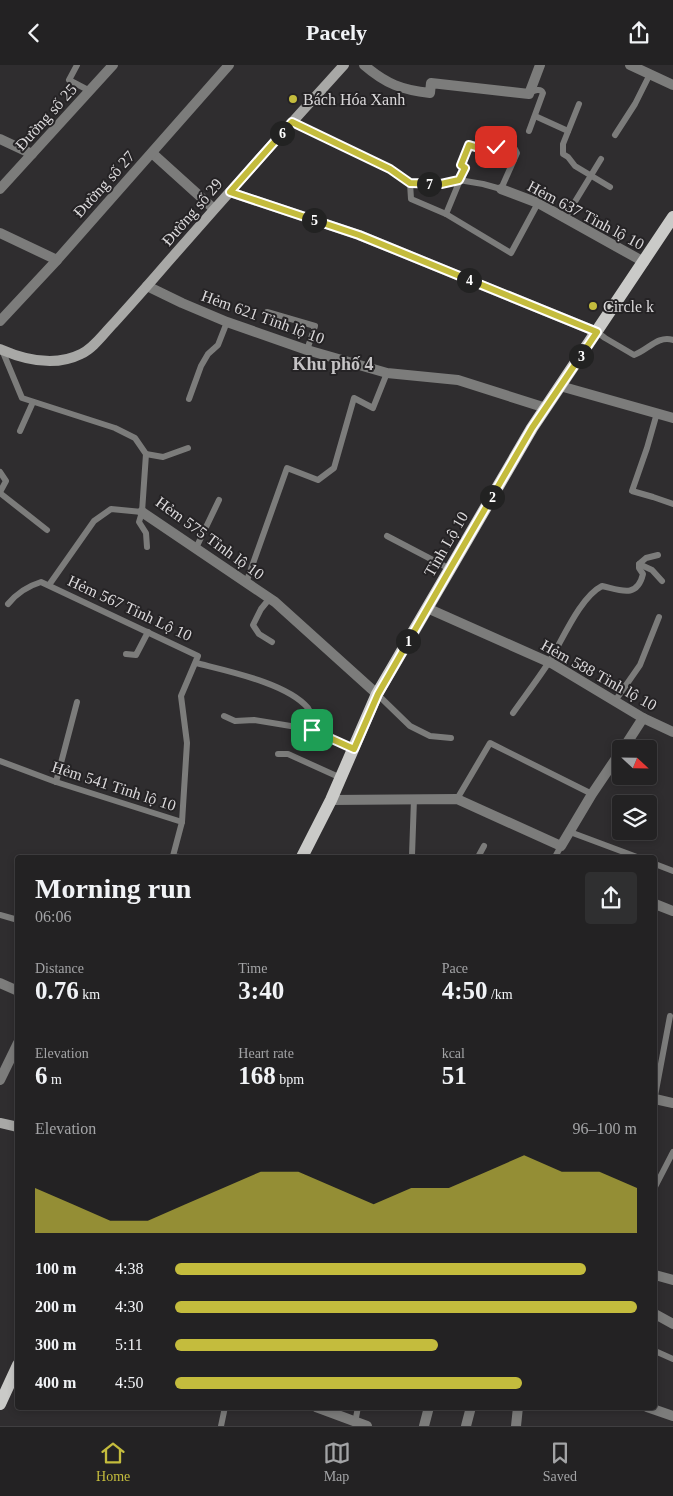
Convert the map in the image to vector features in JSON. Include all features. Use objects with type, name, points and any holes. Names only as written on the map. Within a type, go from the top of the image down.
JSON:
[{"type":"main road","points":[[644,262],[671,224]]},
{"type":"main road","name":"Tỉnh Lộ 10","points":[[303,855],[331,801],[378,694],[427,607],[546,408],[644,262]]},
{"type":"main road","points":[[0,1403],[15,1371]]},
{"type":"street","name":"Đường số 25","points":[[0,189],[113,65]]},
{"type":"street","name":"Đường số 27","points":[[0,321],[229,65]]},
{"type":"street","name":"Đường số 29","points":[[1,351],[31,360],[66,359],[84,352],[147,286],[344,65]]},
{"type":"street","points":[[364,65],[389,83],[408,91],[430,93],[430,83],[528,94],[540,65]]},
{"type":"street","points":[[630,65],[673,85]]},
{"type":"street","points":[[0,139],[32,154]]},
{"type":"street","points":[[152,153],[214,209]]},
{"type":"street","name":"Hẻm 637 Tỉnh lộ 10","points":[[501,189],[538,203],[644,262]]},
{"type":"street","points":[[230,192],[359,235],[597,332]]},
{"type":"street","points":[[0,233],[56,260]]},
{"type":"street","name":"Hẻm 621 Tỉnh lộ 10","points":[[147,286],[226,322],[307,351],[387,373],[458,380],[546,408]]},
{"type":"street","points":[[560,386],[673,418]]},
{"type":"street","name":"Hẻm 575 Tỉnh lộ 10","points":[[142,512],[270,598],[378,694]]},
{"type":"street","name":"Hẻm 588 Tỉnh lộ 10","points":[[427,607],[549,662],[643,718],[673,732]]},
{"type":"street","points":[[629,740],[643,718]]},
{"type":"street","points":[[331,801],[457,799],[561,846],[612,765]]},
{"type":"street","points":[[657,905],[673,911]]},
{"type":"street","points":[[0,983],[15,990]]},
{"type":"street","points":[[0,1080],[15,1049]]},
{"type":"street","points":[[657,1098],[673,1103]]},
{"type":"street","points":[[0,1123],[15,1126]]},
{"type":"street","points":[[657,1276],[673,1281]]},
{"type":"street","points":[[657,1315],[673,1324]]},
{"type":"street","points":[[323,1410],[354,1424],[367,1426]]},
{"type":"street","points":[[424,1426],[428,1410]]},
{"type":"street","points":[[466,1426],[470,1410]]},
{"type":"street","points":[[516,1426],[518,1410]]},
{"type":"street","points":[[655,1410],[673,1416]]},
{"type":"lane","points":[[77,65],[69,80],[90,91]]},
{"type":"lane","points":[[615,135],[635,104],[650,74]]},
{"type":"lane","points":[[528,94],[534,90],[543,92],[543,97],[529,131]]},
{"type":"lane","points":[[579,104],[563,144],[563,154],[568,157],[574,166],[610,187]]},
{"type":"lane","points":[[535,116],[568,131]]},
{"type":"lane","points":[[292,122],[390,169],[410,183],[411,199],[446,214],[511,253],[538,203]]},
{"type":"lane","points":[[446,214],[465,168],[461,165],[469,145],[482,149],[511,147],[515,149],[517,153],[501,189]]},
{"type":"lane","points":[[565,218],[601,159]]},
{"type":"lane","name":"Hẻm 637 Tỉnh lộ 10","points":[[410,183],[441,184],[459,180],[483,183],[501,189]]},
{"type":"lane","points":[[267,311],[315,326],[307,351]]},
{"type":"lane","points":[[190,399],[201,366],[208,354],[218,345],[226,322]]},
{"type":"lane","points":[[597,332],[605,339],[634,355],[645,351],[658,341],[667,338],[673,340]]},
{"type":"lane","points":[[1,351],[22,398],[115,427],[135,438],[146,454],[162,457],[188,448]]},
{"type":"lane","points":[[246,583],[287,468],[318,480],[334,468],[354,399],[373,408],[387,373]]},
{"type":"lane","points":[[20,431],[33,402]]},
{"type":"lane","points":[[657,413],[648,448],[632,491],[673,504]]},
{"type":"lane","name":"Hẻm 575 Tỉnh lộ 10","points":[[142,512],[146,454]]},
{"type":"lane","points":[[0,472],[6,481],[0,492],[47,529]]},
{"type":"lane","points":[[196,548],[219,500]]},
{"type":"lane","points":[[8,604],[30,585],[42,582],[49,585],[94,521],[111,509],[142,512],[139,522],[146,533],[147,547]]},
{"type":"lane","points":[[387,536],[450,569]]},
{"type":"lane","points":[[639,564],[646,558],[658,555]]},
{"type":"lane","points":[[639,564],[652,570],[662,581]]},
{"type":"lane","points":[[513,713],[549,662],[586,598],[594,589],[602,586],[624,591],[634,590],[641,583],[643,574],[638,568],[639,564]]},
{"type":"lane","name":"Hẻm 567 Tỉnh Lộ 10","points":[[49,585],[95,609],[198,656],[196,663],[266,682],[297,699],[308,708],[312,716],[312,730]]},
{"type":"lane","points":[[270,598],[261,609],[253,625],[259,634],[272,642]]},
{"type":"lane","points":[[615,701],[640,665],[659,617]]},
{"type":"lane","points":[[126,654],[136,655],[148,633]]},
{"type":"lane","points":[[182,822],[187,743],[181,696],[196,663]]},
{"type":"lane","points":[[378,694],[410,726],[430,736],[451,738]]},
{"type":"lane","points":[[56,783],[77,702]]},
{"type":"lane","points":[[224,717],[235,721],[260,721],[312,730],[354,749]]},
{"type":"lane","points":[[457,799],[490,743],[592,794]]},
{"type":"lane","points":[[278,754],[288,754],[341,778]]},
{"type":"lane","name":"Hẻm 541 Tỉnh lộ 10","points":[[0,761],[56,783],[182,822],[174,855]]},
{"type":"lane","points":[[412,855],[414,799]]},
{"type":"lane","points":[[570,832],[632,855]]},
{"type":"lane","points":[[479,855],[484,846]]},
{"type":"lane","points":[[557,855],[561,846]]},
{"type":"lane","points":[[657,865],[673,871]]},
{"type":"lane","points":[[0,915],[15,919]]},
{"type":"lane","points":[[657,1086],[670,1016]]},
{"type":"lane","points":[[657,1183],[673,1152]]},
{"type":"lane","points":[[657,1352],[673,1359]]},
{"type":"lane","points":[[221,1426],[224,1410]]},
{"type":"lane","points":[[354,1424],[357,1410]]},
{"type":"place","name":"Bách Hóa Xanh","points":[[293,99]]},
{"type":"place","name":"Circle k","points":[[593,306]]},
{"type":"district","name":"Khu phố 4","points":[[333,364]]},
{"type":"route","points":[[312,730],[354,749],[378,694],[532,428],[597,332],[359,235],[230,192],[292,122],[390,169],[410,183],[441,184],[459,180],[465,168],[461,165],[469,145],[482,149],[496,147]]}]
